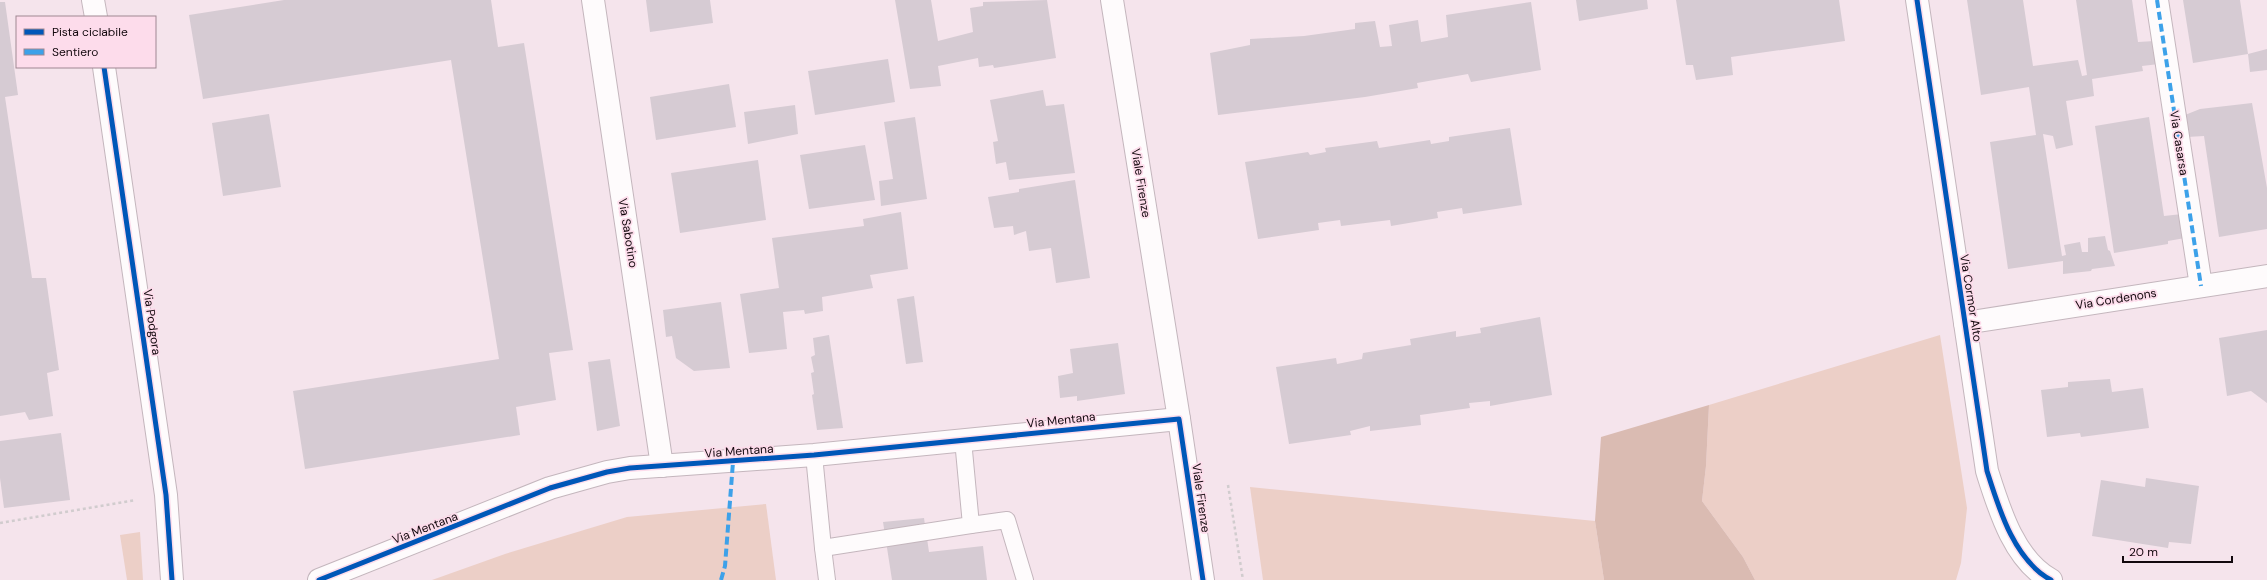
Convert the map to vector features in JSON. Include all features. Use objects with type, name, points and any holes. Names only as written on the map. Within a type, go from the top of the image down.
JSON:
[{"type":"street","points":[[93,0],[96,16]]},
{"type":"street","name":"Via Sabotino","points":[[592,0],[662,466]]},
{"type":"street","name":"Viale Firenze","points":[[1112,0],[1179,419],[1203,580]]},
{"type":"street","name":"Via Cormor Alto","points":[[1917,0],[1987,471],[2000,510],[2035,576]]},
{"type":"street","name":"Via Casarsa","points":[[2157,0],[2201,286]]},
{"type":"street","name":"Via Podgora","points":[[104,68],[166,495],[172,580]]},
{"type":"street","name":"Via Cordenons","points":[[1965,323],[2267,276]]},
{"type":"street","name":"Via Mentana","points":[[319,580],[550,488],[607,472],[662,466],[814,455],[1179,419]]},
{"type":"lane","points":[[963,440],[972,525]]},
{"type":"lane","points":[[814,455],[827,580]]},
{"type":"lane","points":[[823,548],[1007,520],[1025,580]]},
{"type":"path","points":[[1228,485],[1243,580]]},
{"type":"path","points":[[0,523],[135,500]]},
{"type":"shaded area","points":[[1940,335],[1967,508],[1961,563],[1956,580],[1755,580],[1743,557],[1702,501],[1706,466],[1709,405]]},
{"type":"shaded area","points":[[1709,405],[1706,466],[1702,501],[1743,557],[1755,580],[1604,580],[1595,521],[1601,437]]},
{"type":"shaded area","points":[[1250,487],[1595,521],[1604,580],[1263,580]]},
{"type":"shaded area","points":[[766,504],[776,580],[432,580],[505,554],[627,517]]},
{"type":"shaded area","points":[[140,532],[143,580],[127,580],[120,535]]},
{"type":"building","points":[[284,0],[491,0],[498,47],[524,43],[573,350],[549,353],[556,400],[516,407],[520,435],[305,469],[293,391],[499,359],[451,60],[203,99],[189,15]]},
{"type":"building","points":[[646,0],[710,0],[713,23],[650,32]]},
{"type":"building","points":[[895,0],[931,0],[938,41],[973,32],[970,8],[983,6],[983,2],[1047,0],[1056,58],[994,68],[993,65],[979,67],[978,58],[938,66],[941,86],[910,89]]},
{"type":"building","points":[[1576,0],[1647,0],[1648,9],[1579,21]]},
{"type":"building","points":[[1676,0],[1839,0],[1845,41],[1731,57],[1733,75],[1696,80],[1693,65],[1686,65]]},
{"type":"building","points":[[1967,0],[2023,0],[2033,66],[2078,60],[2082,76],[2087,75],[2076,0],[2132,0],[2138,42],[2155,41],[2159,64],[2142,66],[2143,71],[2092,79],[2094,96],[2066,101],[2073,145],[2056,149],[2053,136],[2043,134],[2062,256],[2066,255],[2064,245],[2080,242],[2082,252],[2088,252],[2088,238],[2105,236],[2108,250],[2110,251],[2115,266],[2092,269],[2091,271],[2063,274],[2063,261],[2008,269],[1990,142],[2036,135],[2029,87],[1981,95]]},
{"type":"building","points":[[2183,0],[2240,0],[2248,54],[2193,63]]},
{"type":"building","points":[[0,2],[5,2],[18,95],[5,97],[32,278],[46,278],[59,370],[47,373],[53,416],[29,420],[25,412],[0,416]]},
{"type":"building","points":[[1531,2],[1541,70],[1471,82],[1468,74],[1417,83],[1418,88],[1365,97],[1218,115],[1210,53],[1250,45],[1250,39],[1304,36],[1355,29],[1355,23],[1375,21],[1380,47],[1392,46],[1389,25],[1418,20],[1421,42],[1448,37],[1446,15]]},
{"type":"building","points":[[2267,49],[2267,70],[2250,72],[2248,54]]},
{"type":"building","points":[[888,59],[895,102],[815,115],[808,71]]},
{"type":"building","points":[[729,84],[736,127],[656,140],[650,97]]},
{"type":"building","points":[[1043,90],[1046,106],[1064,104],[1075,173],[1009,180],[1006,162],[996,164],[993,142],[998,141],[990,100]]},
{"type":"building","points":[[2252,103],[2267,188],[2267,229],[2219,237],[2204,136],[2187,137],[2185,115],[2200,109]]},
{"type":"building","points":[[795,105],[798,134],[748,144],[744,112]]},
{"type":"building","points":[[269,114],[281,187],[223,196],[212,123]]},
{"type":"building","points":[[915,117],[927,199],[881,206],[879,181],[893,179],[884,122]]},
{"type":"building","points":[[2149,117],[2164,216],[2182,214],[2185,238],[2168,241],[2168,244],[2114,253],[2095,126]]},
{"type":"building","points":[[1510,128],[1522,205],[1463,214],[1462,208],[1437,212],[1438,218],[1391,226],[1390,220],[1341,226],[1340,220],[1318,223],[1319,230],[1258,239],[1245,162],[1308,152],[1310,155],[1326,152],[1325,148],[1377,141],[1379,148],[1430,140],[1431,144],[1449,141],[1449,137]]},
{"type":"building","points":[[865,145],[875,200],[809,209],[800,155]]},
{"type":"building","points":[[758,160],[766,220],[680,233],[671,173]]},
{"type":"building","points":[[1075,180],[1090,278],[1056,283],[1051,248],[1029,251],[1026,231],[1014,235],[1013,226],[994,228],[988,197],[1019,192],[1019,189]]},
{"type":"building","points":[[901,212],[908,269],[870,275],[873,288],[822,297],[823,311],[805,314],[804,310],[783,312],[787,349],[749,353],[740,294],[779,288],[772,238],[864,226],[863,219]]},
{"type":"building","points":[[914,296],[923,362],[906,364],[897,299]]},
{"type":"building","points":[[721,302],[730,368],[694,371],[676,358],[672,336],[666,337],[663,310]]},
{"type":"building","points":[[1540,317],[1552,395],[1490,406],[1490,401],[1469,403],[1470,408],[1420,415],[1421,425],[1370,431],[1370,426],[1350,431],[1351,435],[1289,444],[1276,367],[1336,358],[1337,364],[1362,359],[1363,353],[1411,345],[1410,339],[1456,331],[1456,337],[1481,333],[1480,328]]},
{"type":"building","points":[[2267,330],[2267,403],[2251,391],[2227,396],[2219,338]]},
{"type":"building","points":[[829,335],[843,428],[817,430],[812,395],[814,394],[811,373],[814,372],[811,357],[815,355],[813,338]]},
{"type":"building","points":[[1118,343],[1125,394],[1077,401],[1077,396],[1060,398],[1058,376],[1073,373],[1070,349]]},
{"type":"building","points":[[610,359],[620,426],[597,431],[588,362]]},
{"type":"building","points":[[2110,379],[2112,392],[2143,388],[2149,428],[2081,437],[2080,433],[2047,437],[2041,390],[2068,387],[2068,382]]},
{"type":"building","points":[[61,433],[70,500],[4,508],[0,478],[0,441]]},
{"type":"building","points":[[2146,478],[2199,486],[2191,544],[2169,542],[2168,548],[2092,536],[2101,480],[2145,487]]},
{"type":"building","points":[[924,518],[929,552],[983,546],[987,580],[892,580],[883,522]]},
{"type":"marked path","points":[[2157,0],[2201,286]]},
{"type":"marked path","points":[[721,580],[725,566],[733,462]]},
{"type":"cycle path","points":[[1917,0],[1987,471],[2003,517],[2018,547],[2027,560],[2038,571],[2051,580]]},
{"type":"cycle path","points":[[104,68],[166,495],[172,580]]},
{"type":"cycle path","points":[[319,580],[550,488],[607,472],[630,468],[814,455],[1179,419],[1203,580]]}]
